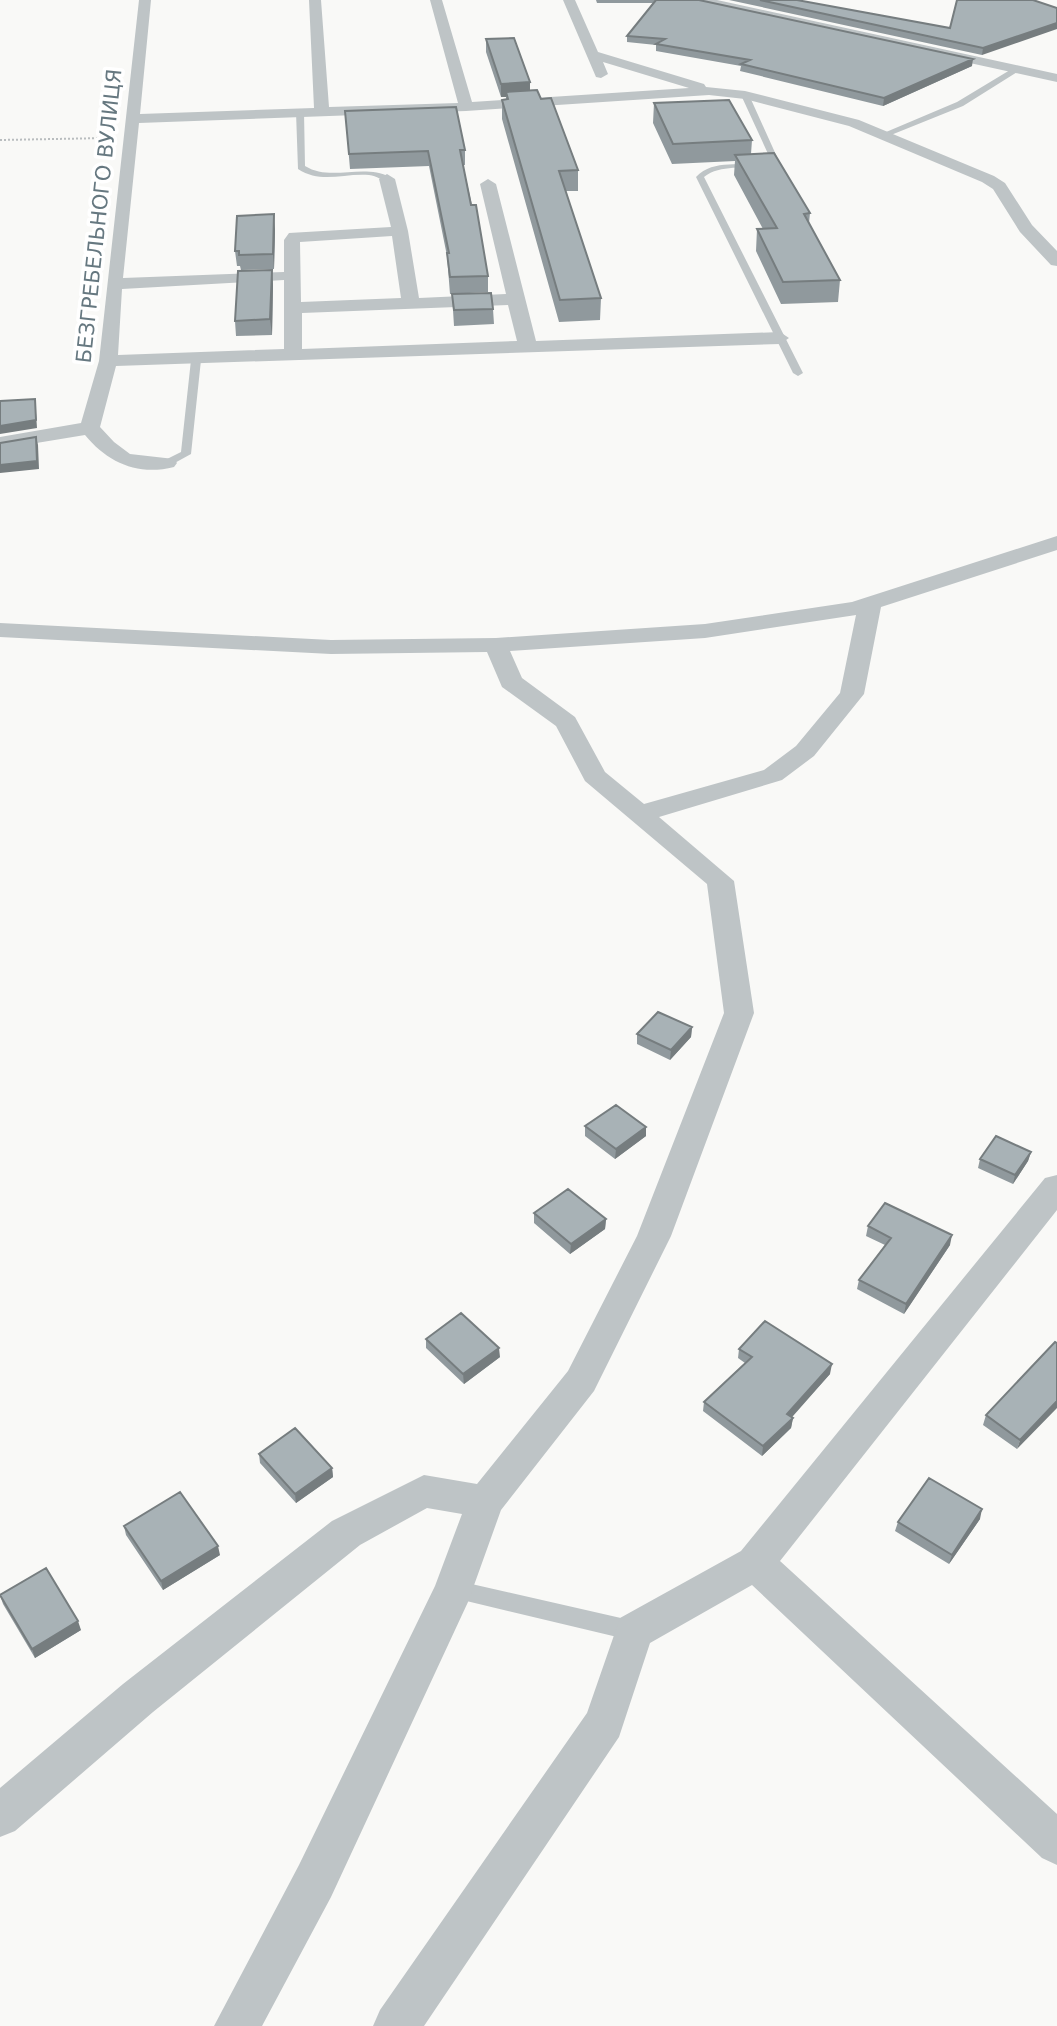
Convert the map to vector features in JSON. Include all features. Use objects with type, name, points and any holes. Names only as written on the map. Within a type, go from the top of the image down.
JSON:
[{"type":"street","name":"БЕЗГРЕБЕЛЬНОГО ВУЛИЦЯ","points":[[90,428],[108,361],[145,0]]},
{"type":"street","points":[[315,0],[322,111]]},
{"type":"street","points":[[436,0],[466,107]]},
{"type":"street","points":[[569,0],[614,99]]},
{"type":"street","points":[[699,0],[1057,78]]},
{"type":"street","points":[[593,55],[682,80],[709,91]]},
{"type":"street","points":[[131,128],[300,112],[466,107],[709,91],[745,96],[854,122],[999,186],[1026,228],[1057,261]]},
{"type":"street","points":[[387,179],[400,231],[411,303]]},
{"type":"street","points":[[488,184],[528,348]]},
{"type":"street","points":[[293,356],[292,240],[295,237],[400,231]]},
{"type":"street","points":[[114,284],[293,276]]},
{"type":"street","points":[[294,307],[516,299]]},
{"type":"street","points":[[108,361],[780,338]]},
{"type":"street","points":[[0,443],[90,428],[108,450],[124,461],[152,465],[167,463]]},
{"type":"street","points":[[0,630],[331,647],[496,645],[705,631],[870,603],[1057,543]]},
{"type":"street","points":[[639,814],[773,775],[805,751],[852,694],[870,603]]},
{"type":"street","points":[[237,2026],[315,1881],[454,1589],[485,1502],[581,1381],[653,1236],[739,1013],[720,881],[594,776],[566,722],[511,682],[496,645]]},
{"type":"street","points":[[396,2026],[604,1723],[634,1631],[755,1563],[1057,1187]]},
{"type":"street","points":[[0,1816],[138,1698],[346,1533],[424,1491],[485,1502]]},
{"type":"street","points":[[755,1563],[1057,1843]]},
{"type":"lane","points":[[883,135],[960,104],[1018,69]]},
{"type":"lane","points":[[745,96],[773,156],[762,163],[713,169],[700,177],[798,373]]},
{"type":"lane","points":[[300,112],[300,167],[306,172],[370,173],[382,175],[387,179]]},
{"type":"lane","points":[[167,463],[186,454],[196,360]]},
{"type":"lane","points":[[454,1589],[634,1631]]},
{"type":"path","points":[[0,140],[131,128]]},
{"type":"building","points":[[656,0],[699,0],[973,59],[884,98],[741,64],[750,60],[656,44],[665,39],[627,36]]},
{"type":"building","points":[[760,0],[797,0],[950,28],[957,0],[1033,0],[1057,8],[1057,23],[983,48]]},
{"type":"building","points":[[514,38],[530,82],[501,84],[486,39]]},
{"type":"building","points":[[537,90],[541,99],[551,98],[578,170],[559,171],[601,298],[560,300],[502,100],[508,99],[506,92]]},
{"type":"building","points":[[729,100],[752,140],[673,144],[654,103]]},
{"type":"building","points":[[456,107],[465,150],[460,150],[471,205],[476,205],[488,276],[450,277],[449,253],[428,151],[349,154],[345,111]]},
{"type":"building","points":[[774,153],[810,213],[804,214],[840,280],[783,282],[757,229],[777,228],[735,155]]},
{"type":"building","points":[[274,214],[273,254],[239,255],[239,251],[235,251],[237,216]]},
{"type":"building","points":[[272,270],[270,319],[235,321],[238,271]]},
{"type":"building","points":[[491,293],[493,309],[454,310],[452,294]]},
{"type":"building","points":[[35,399],[36,420],[0,426],[0,401]]},
{"type":"building","points":[[36,437],[37,461],[0,465],[0,443]]},
{"type":"building","points":[[658,1012],[692,1027],[671,1050],[637,1034]]},
{"type":"building","points":[[616,1105],[646,1127],[616,1149],[585,1126]]},
{"type":"building","points":[[996,1136],[1031,1152],[1015,1175],[980,1159]]},
{"type":"building","points":[[568,1189],[606,1219],[571,1244],[534,1213]]},
{"type":"building","points":[[885,1203],[952,1235],[906,1304],[859,1280],[891,1238],[868,1226]]},
{"type":"building","points":[[461,1313],[499,1348],[463,1374],[426,1339]]},
{"type":"building","points":[[765,1321],[832,1364],[787,1414],[793,1418],[763,1446],[704,1402],[752,1357],[739,1349]]},
{"type":"building","points":[[1055,1342],[1057,1401],[1020,1440],[986,1415]]},
{"type":"building","points":[[295,1428],[332,1468],[295,1494],[259,1454]]},
{"type":"building","points":[[929,1478],[982,1509],[952,1555],[898,1522]]},
{"type":"building","points":[[180,1492],[218,1546],[161,1581],[124,1526]]},
{"type":"building","points":[[46,1568],[78,1621],[32,1649],[0,1595]]}]
